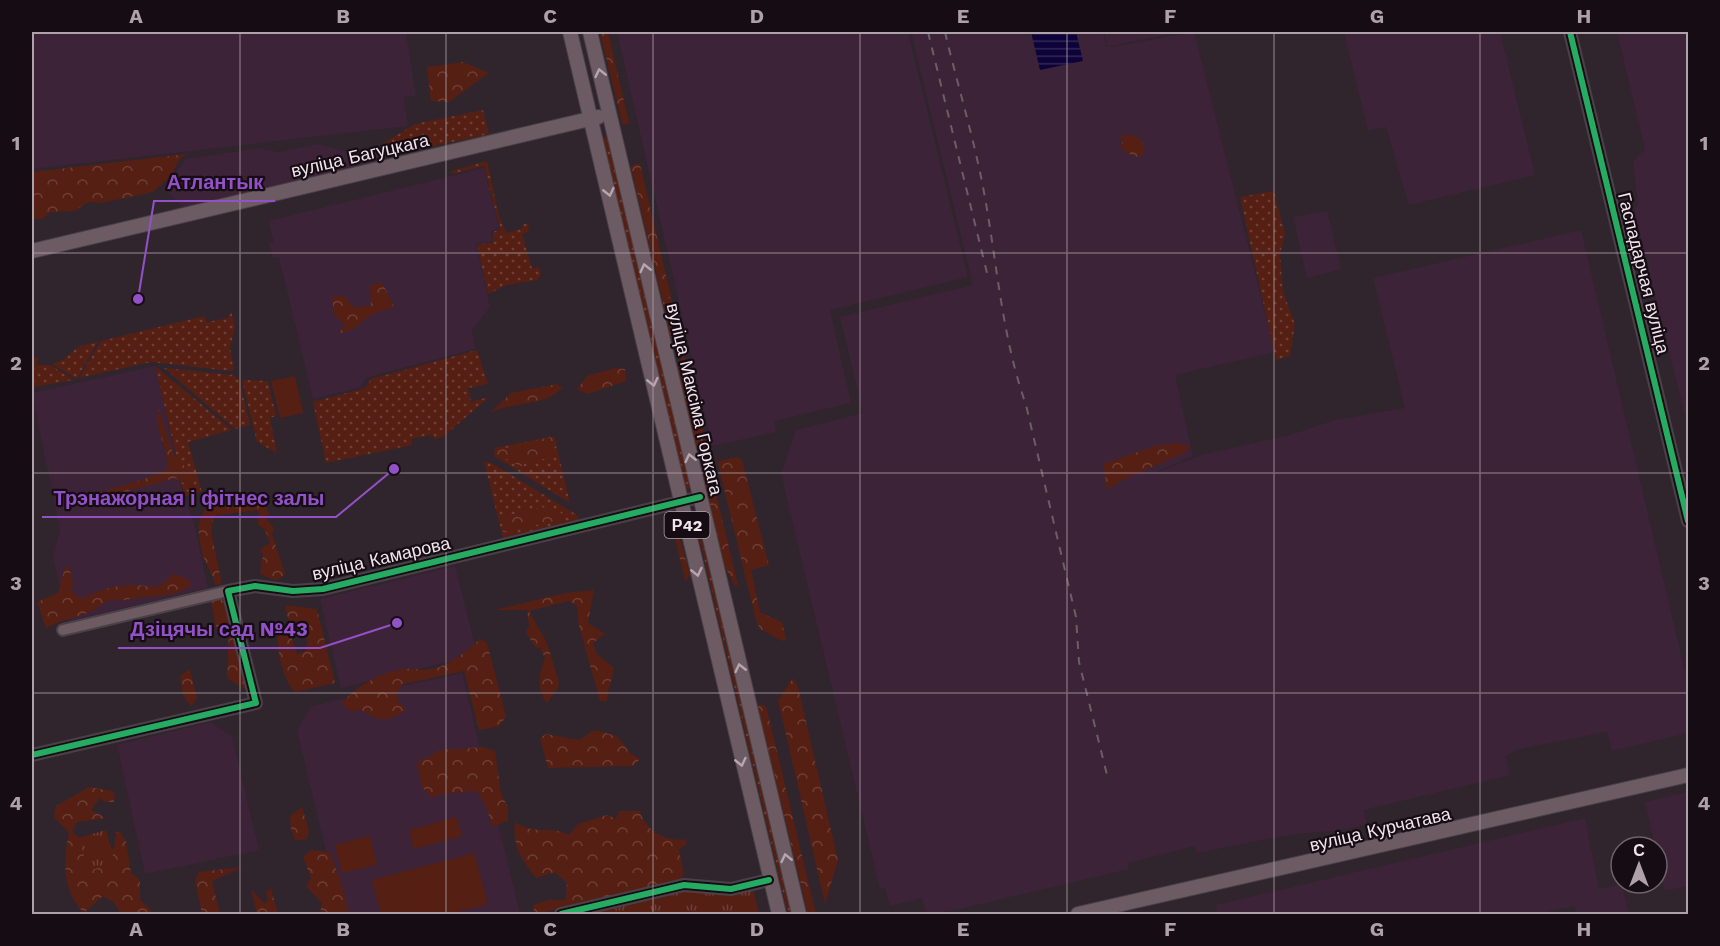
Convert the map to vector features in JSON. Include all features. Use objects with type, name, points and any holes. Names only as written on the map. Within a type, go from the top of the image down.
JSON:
[{"type":"main road","name":"вуліца Максіма Горкага","points":[[570,32],[778,915]]},
{"type":"main road","name":"вуліца Максіма Горкага","points":[[591,32],[799,915]]},
{"type":"main road","name":"вуліца Багуцкага","points":[[32,251],[609,114]]},
{"type":"main road","name":"вуліца Курчатава","points":[[1078,915],[1689,775]]},
{"type":"street","name":"Гаспадарчая вуліца","points":[[1570,32],[1689,521]]},
{"type":"street","name":"вуліца Камарова","points":[[63,630],[255,586],[292,591],[323,589],[700,497]]},
{"type":"street","points":[[32,755],[256,703],[228,591]]},
{"type":"street","points":[[561,915],[684,885],[731,889],[769,880]]},
{"type":"shaded area","points":[[32,32],[406,32],[416,96],[404,97],[408,126],[32,169]]},
{"type":"shaded area","points":[[617,32],[908,32],[968,277],[830,310],[851,403],[774,421],[776,432],[712,446]]},
{"type":"shaded area","points":[[911,32],[1103,32],[1106,46],[1112,47],[1194,32],[1275,352],[1175,375],[1193,456],[1147,476],[1202,455],[1290,435],[1335,420],[1405,408],[1373,278],[1581,230],[1688,684],[1688,733],[1612,751],[1607,732],[1519,749],[1505,756],[1510,775],[1364,810],[1367,824],[1344,830],[1294,834],[1197,853],[1195,846],[1128,863],[1129,869],[956,910],[927,914],[922,898],[890,906],[885,888],[880,889],[781,474],[796,430],[863,413],[840,317],[973,285]]},
{"type":"shaded area","points":[[1031,32],[1076,32],[1083,61],[1040,70]]},
{"type":"shaded area","points":[[1104,32],[1179,32],[1112,46],[1107,45]]},
{"type":"shaded area","points":[[1344,32],[1500,32],[1535,175],[1409,205],[1386,127],[1368,131]]},
{"type":"shaded area","points":[[1617,32],[1688,32],[1688,428],[1634,208],[1638,205],[1633,162],[1645,149]]},
{"type":"shaded area","points":[[317,144],[353,153],[383,146],[386,159],[183,208],[164,188],[186,159],[260,148],[279,152]]},
{"type":"shaded area","points":[[484,168],[499,228],[491,231],[492,241],[476,244],[490,307],[472,330],[475,349],[365,378],[362,387],[313,399],[279,257],[273,258],[269,243],[274,242],[268,221]]},
{"type":"shaded area","points":[[1327,211],[1341,269],[1307,278],[1293,217]]},
{"type":"shaded area","points":[[155,366],[181,480],[179,481],[195,527],[208,588],[69,621],[53,558],[60,530],[32,393]]},
{"type":"shaded area","points":[[455,566],[475,646],[472,656],[341,688],[320,599]]},
{"type":"shaded area","points":[[462,673],[520,914],[341,914],[297,730],[311,706]]},
{"type":"shaded area","points":[[211,722],[232,737],[259,850],[145,874],[117,745]]},
{"type":"shaded area","points":[[1688,792],[1688,886],[1669,890],[1669,835],[1652,835],[1645,802]]},
{"type":"shaded area","points":[[1585,818],[1599,889],[1609,887],[1609,895],[1625,895],[1629,914],[1577,914],[1574,906],[1538,914],[1217,914],[1216,905]]},
{"type":"green space","points":[[600,32],[608,32],[629,123],[626,125],[622,123]]},
{"type":"green space","points":[[463,62],[489,73],[449,102],[431,101],[427,67]]},
{"type":"green space","points":[[483,110],[489,134],[388,156],[385,142],[415,124]]},
{"type":"green space","points":[[1122,135],[1137,136],[1143,144],[1144,155],[1135,157],[1122,149]]},
{"type":"green space","points":[[608,137],[691,486],[689,489],[686,488],[603,138]]},
{"type":"green space","points":[[186,154],[178,161],[172,175],[153,192],[101,203],[89,202],[74,211],[51,212],[42,219],[32,219],[32,172]]},
{"type":"green space","points":[[487,161],[499,216],[506,233],[521,229],[524,224],[529,223],[528,232],[522,234],[532,268],[539,267],[541,274],[537,280],[507,285],[488,294],[477,245],[493,242],[493,232],[500,229],[484,166],[452,174],[451,171]]},
{"type":"green space","points":[[640,164],[671,297],[662,298],[631,167]]},
{"type":"green space","points":[[1274,191],[1285,234],[1280,254],[1283,292],[1295,324],[1290,356],[1276,360],[1240,197]]},
{"type":"green space","points":[[382,282],[394,307],[371,315],[350,331],[339,333],[345,325],[334,315],[332,296],[345,296],[352,307],[371,306],[370,286]]},
{"type":"green space","points":[[671,297],[681,341],[671,338],[662,298]]},
{"type":"green space","points":[[231,311],[235,326],[230,348],[234,369],[231,371],[151,362],[79,378],[101,341],[204,316],[207,322],[228,318]]},
{"type":"green space","points":[[98,341],[77,379],[52,364],[64,359],[78,347]]},
{"type":"green space","points":[[477,350],[488,384],[468,388],[471,402],[489,397],[443,437],[434,439],[432,435],[411,439],[412,445],[326,463],[313,402],[365,388],[371,379]]},
{"type":"green space","points":[[684,355],[708,451],[705,453],[697,450],[677,365]]},
{"type":"green space","points":[[38,357],[36,365],[50,365],[74,380],[32,387],[32,358]]},
{"type":"green space","points":[[155,366],[232,430],[188,442],[202,492],[186,496],[180,482],[182,481]]},
{"type":"green space","points":[[164,368],[233,375],[239,379],[250,425],[235,429]]},
{"type":"green space","points":[[616,368],[625,369],[626,381],[588,394],[577,389],[587,376]]},
{"type":"green space","points":[[295,376],[303,413],[280,418],[271,381]]},
{"type":"green space","points":[[242,380],[268,381],[276,416],[270,418],[277,453],[257,442]]},
{"type":"green space","points":[[557,384],[562,388],[547,398],[491,412],[511,393]]},
{"type":"green space","points":[[159,409],[173,454],[191,473],[196,491],[187,493],[185,484],[175,478],[96,500],[88,497],[148,478],[167,469],[166,454],[158,424]]},
{"type":"green space","points":[[554,436],[570,503],[494,456],[495,448]]},
{"type":"green space","points":[[550,437],[557,442],[550,458],[525,462],[521,467],[501,456],[495,456],[498,450]]},
{"type":"green space","points":[[1178,443],[1191,447],[1184,453],[1120,481],[1107,490],[1103,464],[1155,446]]},
{"type":"green space","points":[[737,457],[742,460],[769,565],[751,570],[760,612],[782,622],[786,640],[782,641],[760,629],[756,620],[718,464],[719,461]]},
{"type":"green space","points":[[484,461],[493,464],[577,515],[578,520],[503,538]]},
{"type":"green space","points":[[709,464],[738,585],[735,586],[724,565],[702,471],[703,465]]},
{"type":"green space","points":[[242,498],[262,499],[269,514],[266,519],[274,528],[272,534],[285,574],[276,579],[260,574],[263,555],[260,549],[270,543],[265,530],[258,524],[257,510],[217,515],[213,519],[211,532],[221,584],[215,585],[201,550],[199,525],[201,517],[210,507]]},
{"type":"green space","points":[[541,507],[558,510],[566,518],[503,533],[502,517]]},
{"type":"green space","points":[[672,511],[690,575],[685,581],[669,512]]},
{"type":"green space","points":[[700,522],[794,914],[788,914],[696,524]]},
{"type":"green space","points":[[69,566],[73,585],[71,591],[82,599],[99,591],[119,586],[158,586],[173,574],[188,579],[191,586],[167,595],[110,600],[90,612],[46,628],[37,602],[58,593],[65,568]]},
{"type":"green space","points":[[594,590],[588,623],[605,634],[593,643],[597,654],[613,667],[607,701],[600,701],[579,626],[577,606],[569,601],[529,611],[547,643],[559,682],[558,688],[547,703],[540,687],[541,670],[545,658],[540,648],[535,647],[526,632],[529,627],[527,610],[495,610],[565,593]]},
{"type":"green space","points":[[218,595],[231,607],[246,676],[245,689],[227,678],[229,630],[221,634],[217,632],[211,602]]},
{"type":"green space","points":[[285,605],[317,609],[335,683],[295,692],[291,687],[279,654],[279,630],[289,630],[297,654],[306,651],[308,633],[294,630],[287,616]]},
{"type":"green space","points":[[480,639],[487,643],[506,716],[500,726],[479,730],[464,671],[403,684],[397,692],[398,701],[406,709],[388,719],[372,716],[360,709],[352,712],[342,704],[353,692],[379,676],[397,670],[430,670],[439,667],[458,657]]},
{"type":"green space","points":[[190,669],[197,698],[191,707],[183,695],[180,676]]},
{"type":"green space","points":[[793,678],[798,687],[838,860],[825,904],[778,700]]},
{"type":"green space","points":[[760,704],[766,706],[816,914],[808,914],[758,707]]},
{"type":"green space","points":[[594,730],[617,736],[630,753],[640,759],[633,766],[548,768],[540,738],[546,734],[579,740]]},
{"type":"green space","points":[[483,747],[495,751],[501,793],[508,808],[508,821],[492,827],[487,808],[477,791],[431,797],[422,787],[417,763],[441,750]]},
{"type":"green space","points":[[89,787],[112,791],[115,795],[114,802],[105,802],[100,798],[91,810],[106,818],[77,822],[72,832],[103,856],[114,848],[116,832],[120,832],[126,841],[131,873],[140,880],[140,900],[155,914],[121,914],[114,903],[103,896],[84,913],[72,895],[65,864],[69,833],[54,817],[56,806]]},
{"type":"green space","points":[[302,807],[309,831],[307,839],[296,841],[291,830],[290,816]]},
{"type":"green space","points":[[619,811],[640,811],[646,824],[663,837],[684,839],[687,843],[679,850],[684,875],[678,884],[535,914],[533,905],[548,900],[565,900],[567,883],[555,872],[536,878],[519,852],[515,838],[515,822],[530,829],[555,830],[569,835],[578,824],[607,815],[616,819]]},
{"type":"green space","points":[[456,817],[462,836],[414,849],[409,830]]},
{"type":"green space","points":[[106,830],[115,863],[88,871],[79,838]]},
{"type":"green space","points":[[370,836],[377,865],[342,873],[335,845]]},
{"type":"green space","points":[[311,850],[330,852],[348,914],[320,914],[322,903],[306,886],[311,878],[303,857]]},
{"type":"green space","points":[[474,853],[488,904],[449,914],[381,914],[372,880]]},
{"type":"green space","points":[[243,867],[212,881],[220,914],[202,914],[195,880],[199,872]]},
{"type":"green space","points":[[271,888],[278,914],[257,914],[251,889],[265,904],[268,900],[266,892]]},
{"type":"green space","points":[[680,889],[729,894],[753,889],[759,914],[575,914]]},
{"type":"railway","points":[[928,32],[987,273]]},
{"type":"railway","points":[[945,32],[979,168],[1011,351],[1076,617],[1079,662],[1107,775]]},
{"type":"cycle path","points":[[1570,32],[1688,521]]},
{"type":"cycle path","points":[[32,755],[256,703],[228,591],[255,586],[293,591],[323,589],[700,497]]},
{"type":"cycle path","points":[[561,914],[684,885],[731,889],[769,880]]},
{"type":"place","name":"Атлантык","points":[[138,299]]},
{"type":"place","name":"Трэнажорная і фітнес залы","points":[[394,469]]},
{"type":"place","name":"Дзіцячы сад №43","points":[[397,623]]}]
